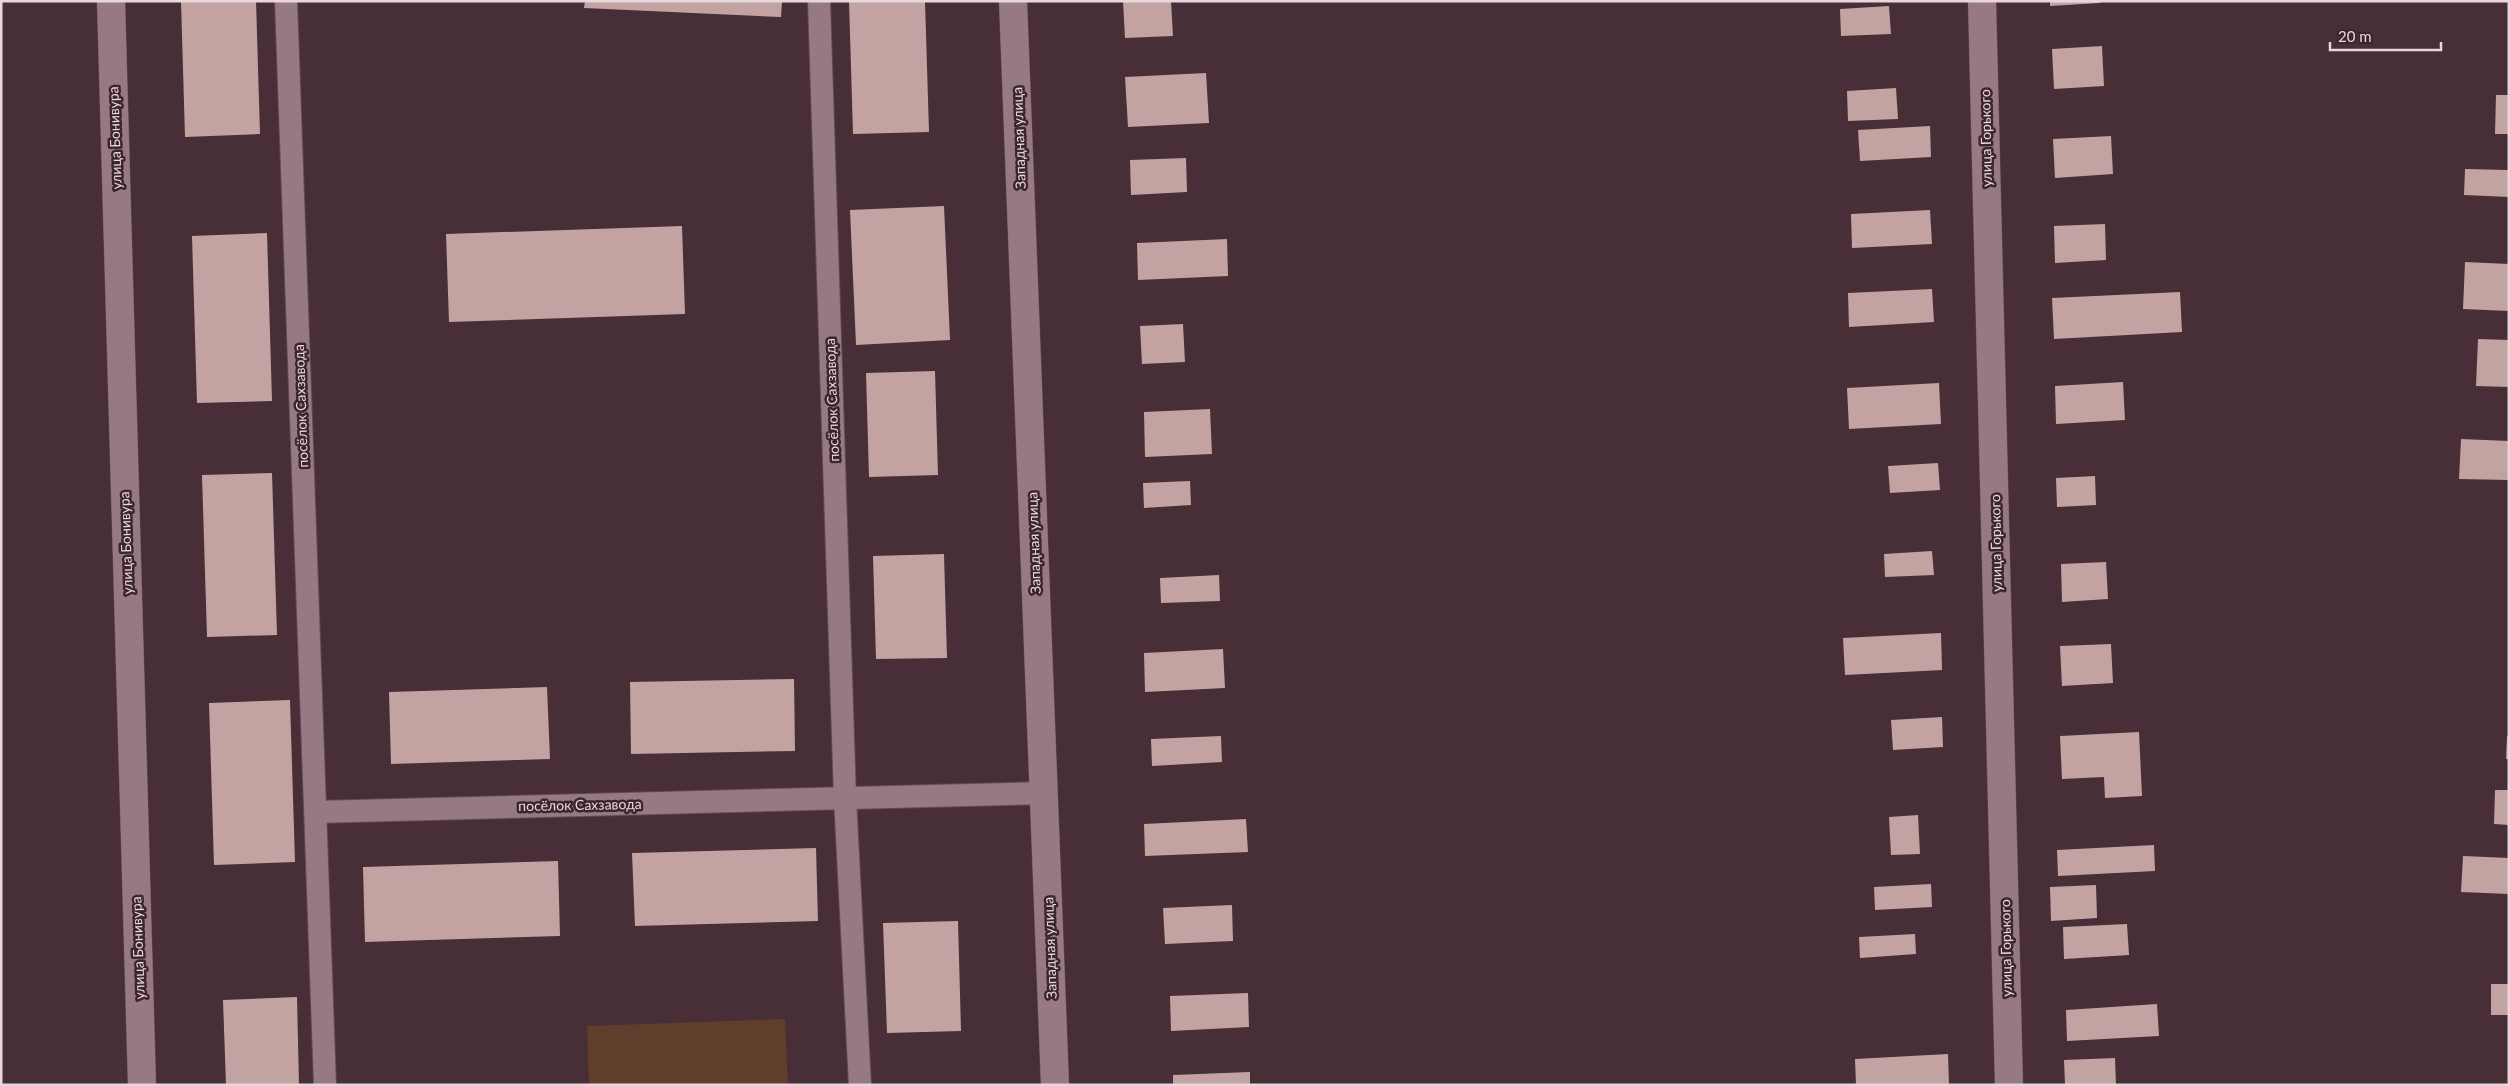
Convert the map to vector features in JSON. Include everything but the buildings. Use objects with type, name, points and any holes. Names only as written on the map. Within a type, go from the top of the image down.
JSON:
[{"type":"street","name":"улица Бонивура","points":[[111,1],[142,1085]]},
{"type":"street","name":"Западная улица","points":[[1014,1],[1055,1085]]},
{"type":"street","name":"улица Горького","points":[[1982,1],[2009,1085]]},
{"type":"lane","name":"посёлок Сахзавода","points":[[286,1],[325,1085]]},
{"type":"lane","name":"посёлок Сахзавода","points":[[819,1],[845,798],[860,1085]]},
{"type":"lane","name":"посёлок Сахзавода","points":[[316,812],[1044,793]]},
{"type":"shaded area","points":[[785,1019],[788,1085],[589,1085],[587,1026]]}]
